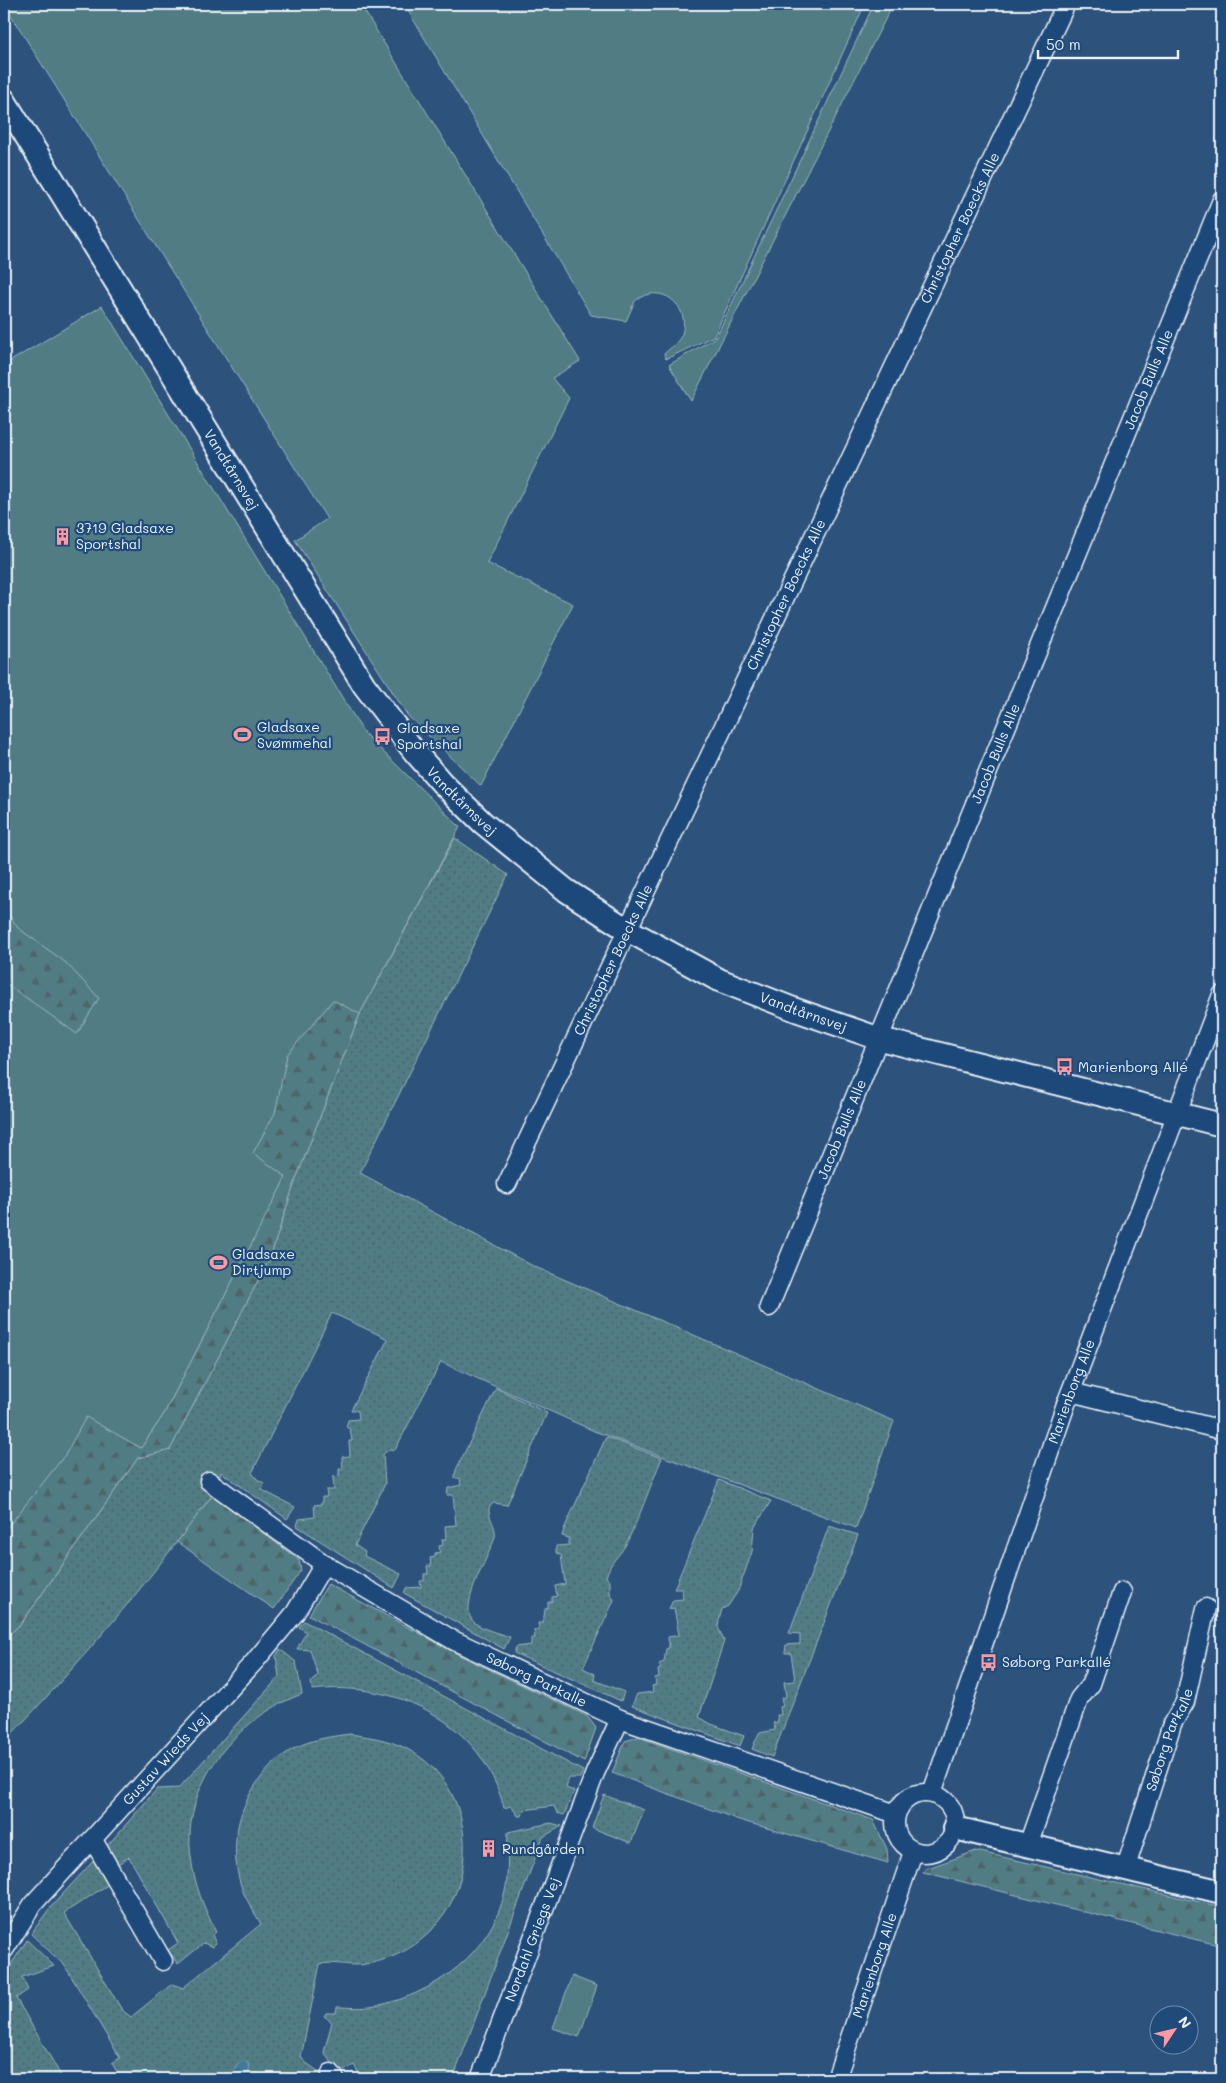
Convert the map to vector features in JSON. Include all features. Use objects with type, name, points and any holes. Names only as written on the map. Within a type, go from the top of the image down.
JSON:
[{"type":"street","name":"Christopher Boecks Alle","points":[[507,1184],[626,929],[1066,4]]},
{"type":"street","name":"Vandtårnsvej","points":[[4,100],[364,685],[414,751],[442,783],[483,824],[567,891],[626,929],[719,980],[796,1010],[880,1038],[1222,1125]]},
{"type":"street","name":"Jacob Bulls Alle","points":[[769,1307],[1222,200]]},
{"type":"street","name":"Marienborg Alle","points":[[932,1793],[1070,1392],[1222,995]]},
{"type":"street","points":[[1070,1392],[1222,1430]]},
{"type":"street","name":"Søborg Parkalle","points":[[209,1481],[324,1564],[453,1640],[620,1719],[896,1814]]},
{"type":"street","name":"Gustav Wieds Vej","points":[[4,1950],[33,1904],[286,1624],[295,1613],[324,1564]]},
{"type":"street","points":[[1028,1844],[1079,1699],[1091,1684],[1122,1592]]},
{"type":"street","name":"Søborg Parkalle","points":[[1125,1870],[1172,1724],[1185,1702],[1206,1608]]},
{"type":"street","name":"Nordahl Griegs Vej","points":[[480,2079],[595,1772],[620,1719]]},
{"type":"street","points":[[920,1793],[932,1793],[942,1798],[951,1806],[956,1828],[950,1841],[940,1850],[927,1854],[913,1852],[904,1846],[897,1836],[894,1825],[896,1814],[901,1804],[910,1796],[920,1793]]},
{"type":"street","points":[[956,1828],[1222,1892]]},
{"type":"street","points":[[92,1840],[163,1961]]},
{"type":"street","name":"Marienborg Alle","points":[[836,2079],[913,1852]]},
{"type":"green space","points":[[4,4],[360,4],[580,361],[552,378],[569,398],[487,563],[573,604],[481,786],[408,716],[295,540],[327,519]]},
{"type":"green space","points":[[404,4],[865,4],[714,336],[666,359],[664,354],[677,342],[682,334],[684,323],[678,306],[671,299],[663,295],[654,294],[645,295],[635,301],[626,321],[591,315]]},
{"type":"green space","points":[[874,4],[893,4],[691,401],[669,365],[716,337]]},
{"type":"green space","points":[[102,306],[364,733],[460,827],[360,1014],[279,1192],[164,1414],[114,1490],[4,1632],[4,365]]},
{"type":"green space","points":[[455,838],[508,875],[360,1173],[533,1266],[894,1421],[856,1528],[594,1431],[441,1362],[395,1450],[390,1449],[383,1454],[385,1484],[355,1545],[365,1552],[364,1556],[401,1574],[394,1588],[297,1526],[299,1519],[315,1517],[314,1505],[322,1504],[322,1497],[327,1497],[326,1490],[334,1490],[333,1477],[339,1476],[339,1469],[343,1469],[342,1457],[350,1456],[349,1441],[352,1441],[350,1429],[346,1427],[348,1420],[359,1419],[358,1411],[351,1410],[388,1339],[332,1313],[252,1473],[264,1483],[262,1490],[295,1507],[287,1519],[221,1472],[214,1496],[210,1498],[162,1562],[59,1684],[4,1742],[4,1639],[21,1624],[138,1458],[170,1450],[270,1258],[295,1182],[360,1014]]},
{"type":"green space","points":[[4,907],[18,928],[65,962],[99,998],[77,1034],[4,982]]},
{"type":"green space","points":[[333,1000],[360,1014],[295,1182],[270,1258],[170,1451],[138,1458],[21,1624],[4,1639],[4,1532],[65,1455],[86,1417],[141,1448],[164,1414],[286,1177],[253,1153],[275,1113],[287,1055]]},
{"type":"green space","points":[[496,1388],[547,1413],[507,1505],[493,1503],[489,1508],[495,1529],[495,1537],[472,1591],[469,1603],[469,1613],[475,1623],[510,1637],[504,1649],[404,1593],[406,1588],[421,1587],[420,1581],[424,1581],[424,1574],[428,1574],[427,1566],[431,1566],[430,1558],[435,1557],[435,1553],[440,1552],[439,1546],[443,1545],[442,1539],[446,1539],[445,1526],[456,1525],[453,1495],[447,1495],[448,1488],[461,1485],[460,1478],[454,1478],[456,1470]]},
{"type":"green space","points":[[606,1437],[662,1458],[631,1534],[608,1571],[606,1577],[610,1581],[610,1593],[614,1600],[583,1668],[595,1674],[594,1680],[624,1692],[621,1701],[514,1653],[516,1647],[531,1645],[531,1638],[535,1638],[534,1630],[539,1630],[538,1623],[543,1623],[548,1602],[552,1602],[552,1597],[557,1596],[555,1586],[565,1584],[561,1555],[556,1553],[556,1546],[569,1545],[569,1538],[562,1536],[564,1529]]},
{"type":"green space","points":[[719,1480],[771,1501],[754,1528],[752,1552],[738,1591],[728,1606],[722,1609],[718,1627],[724,1641],[699,1717],[711,1724],[744,1736],[740,1746],[632,1706],[637,1694],[653,1692],[652,1686],[656,1685],[655,1678],[659,1677],[658,1670],[661,1669],[659,1664],[664,1662],[666,1649],[669,1648],[668,1637],[679,1635],[674,1608],[669,1609],[673,1600],[683,1599],[682,1589],[674,1589]]},
{"type":"green space","points":[[214,1496],[299,1560],[301,1570],[274,1609],[177,1542],[210,1498]]},
{"type":"green space","points":[[829,1526],[858,1535],[772,1757],[752,1749],[759,1733],[775,1730],[773,1723],[778,1722],[777,1715],[781,1715],[780,1707],[783,1706],[781,1698],[786,1697],[784,1682],[795,1681],[791,1653],[785,1653],[786,1645],[800,1644],[800,1634],[789,1633]]},
{"type":"green space","points":[[328,1584],[463,1657],[587,1716],[596,1728],[584,1762],[309,1615]]},
{"type":"green space","points":[[304,1621],[583,1771],[580,1778],[569,1778],[566,1788],[574,1791],[564,1815],[557,1813],[554,1806],[524,1810],[522,1816],[518,1816],[511,1806],[504,1808],[493,1778],[477,1751],[456,1730],[431,1713],[404,1700],[374,1692],[343,1689],[312,1690],[311,1682],[318,1675],[310,1650],[297,1649],[306,1632],[299,1627]]},
{"type":"green space","points":[[280,1649],[296,1662],[302,1694],[278,1705],[256,1719],[218,1757],[205,1779],[195,1804],[190,1830],[191,1857],[194,1877],[200,1896],[216,1932],[212,1935],[216,1943],[212,1947],[204,1943],[178,1964],[168,1950],[178,1943],[129,1857],[118,1864],[107,1846],[157,1789],[179,1788],[279,1677],[276,1656]]},
{"type":"green space","points":[[349,1734],[372,1737],[407,1749],[431,1766],[449,1789],[460,1815],[464,1843],[462,1871],[453,1898],[438,1923],[417,1943],[388,1958],[373,1963],[357,1965],[320,1964],[301,2057],[325,2076],[318,2079],[109,2079],[118,2074],[112,2063],[120,2058],[65,1966],[31,1934],[49,1909],[95,1859],[109,1884],[64,1913],[122,2010],[131,2017],[172,1984],[183,1988],[261,1924],[244,1894],[238,1874],[236,1854],[241,1815],[248,1797],[259,1780],[272,1765],[295,1748],[317,1740]]},
{"type":"green space","points":[[638,1737],[873,1820],[887,1849],[888,1863],[739,1820],[612,1773],[625,1741]]},
{"type":"green space","points":[[604,1795],[644,1810],[631,1843],[592,1828]]},
{"type":"green space","points":[[551,1823],[562,1826],[543,1837],[453,2079],[362,2079],[354,2065],[340,2073],[324,2052],[332,2022],[324,2016],[326,2013],[336,2013],[337,2007],[370,2007],[398,2000],[421,1991],[462,1964],[492,1926],[502,1903],[507,1879],[508,1832]]},
{"type":"green space","points":[[976,1851],[1222,1907],[1222,1946],[923,1872],[925,1869]]},
{"type":"green space","points":[[27,1940],[54,1966],[22,1977],[28,1990],[16,1998],[63,2079],[4,2079],[4,1984],[12,1963]]},
{"type":"green space","points":[[572,1976],[597,1986],[579,2037],[553,2028]]},
{"type":"water","points":[[244,2061],[248,2063],[249,2072],[239,2079],[228,2079],[239,2063]]},
{"type":"place","name":"3719 Gladsaxe Sportshal","points":[[62,536]]},
{"type":"place","name":"Gladsaxe Svømmehal","points":[[243,735]]},
{"type":"place","name":"Gladsaxe Sportshal","points":[[383,736]]},
{"type":"place","name":"Marienborg Allé","points":[[1064,1067]]},
{"type":"place","name":"Gladsaxe Dirtjump","points":[[218,1262]]},
{"type":"place","name":"Søborg Parkallé","points":[[988,1662]]},
{"type":"place","name":"Rundgården","points":[[488,1849]]}]
